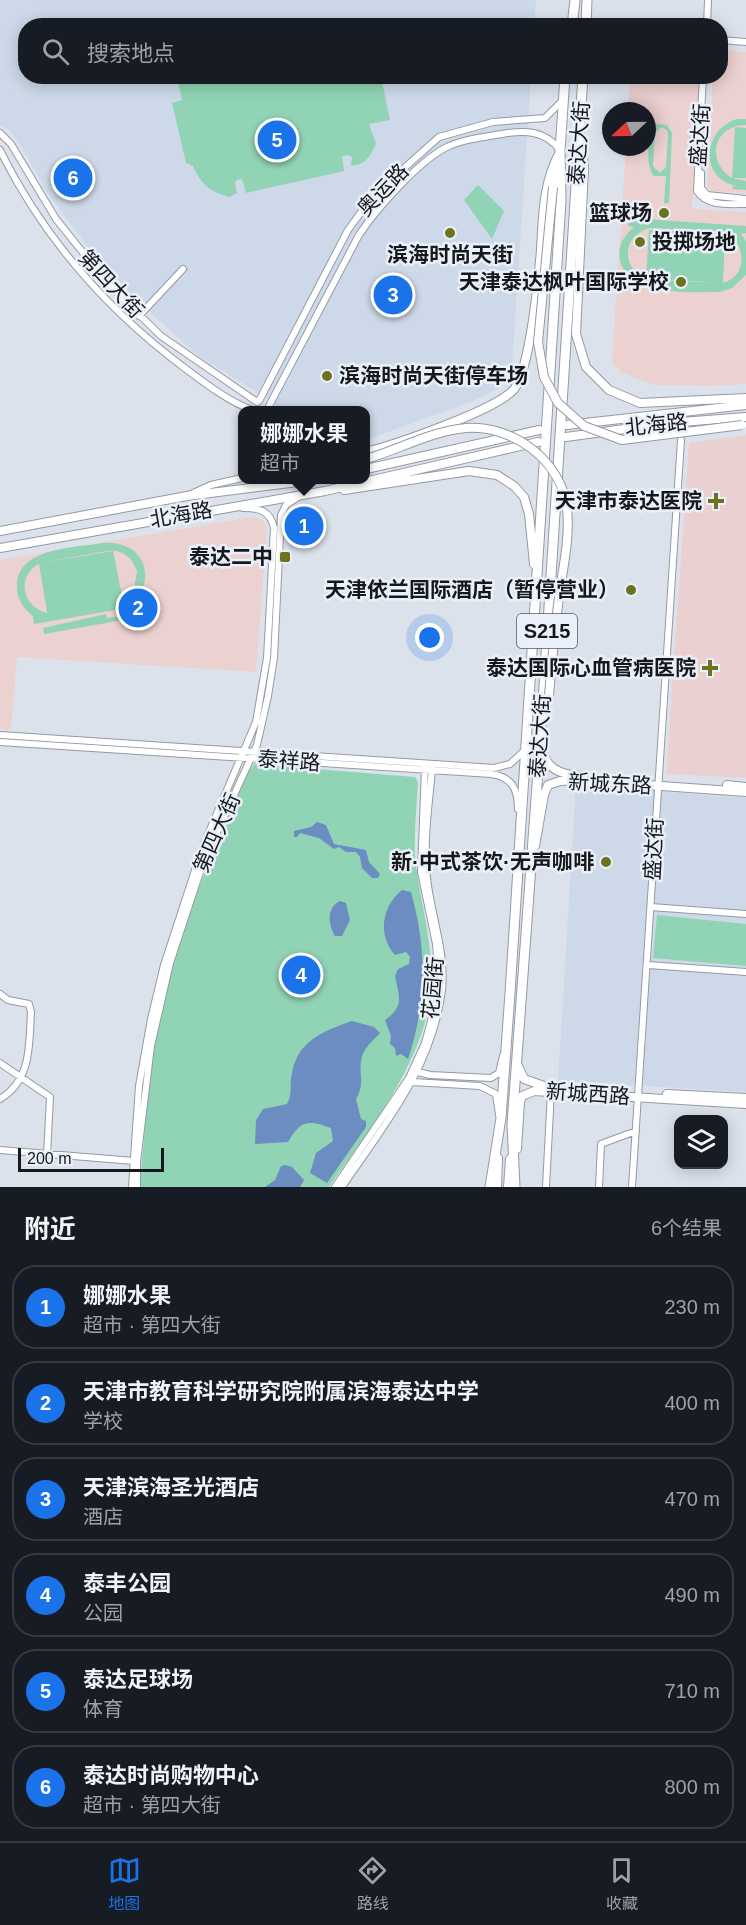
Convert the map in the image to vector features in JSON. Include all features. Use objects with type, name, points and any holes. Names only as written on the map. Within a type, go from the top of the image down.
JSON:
[{"type":"highway","points":[[573,18],[574,0]]},
{"type":"highway","points":[[586,18],[587,0]]},
{"type":"highway","name":"泰达大街","points":[[490,1187],[501,1118],[528,742],[535,574],[561,201],[564,84]]},
{"type":"highway","name":"泰达大街","points":[[515,1187],[511,1143],[542,717],[583,84]]},
{"type":"main road","points":[[581,119],[584,169],[576,334],[586,367],[609,390],[640,403],[746,398]]},
{"type":"main road","points":[[561,151],[553,187],[538,342],[544,376],[563,409],[584,426],[622,440],[744,425]]},
{"type":"main road","points":[[370,451],[494,405],[515,388],[523,369],[540,261],[547,181],[561,151]]},
{"type":"main road","name":"北海路","points":[[567,425],[746,405]]},
{"type":"main road","name":"北海路","points":[[566,437],[668,423],[746,417]]},
{"type":"main road","points":[[370,458],[450,431],[479,428],[517,439],[535,451],[549,466],[564,495],[568,528],[549,694],[542,717]]},
{"type":"main road","points":[[370,468],[538,430]]},
{"type":"main road","name":"北海路","points":[[370,480],[538,442]]},
{"type":"main road","points":[[325,490],[378,486],[469,471],[497,475],[514,486],[527,506],[535,574]]},
{"type":"main road","name":"北海路","points":[[0,531],[187,496],[267,484]]},
{"type":"main road","name":"北海路","points":[[0,548],[352,484]]},
{"type":"main road","name":"新城东路","points":[[540,743],[547,764],[561,774],[746,792]]},
{"type":"main road","name":"新城东路","points":[[532,856],[548,785],[560,781],[746,787]]},
{"type":"main road","name":"新城西路","points":[[517,1063],[524,1079],[536,1085],[746,1104]]},
{"type":"main road","name":"新城西路","points":[[515,1187],[520,1102],[527,1092],[746,1098]]},
{"type":"main road","name":"S215","points":[[497,1187],[498,1141]]},
{"type":"main road","name":"S215","points":[[508,1187],[511,1143]]},
{"type":"street","points":[[709,18],[710,0]]},
{"type":"street","points":[[728,41],[746,42]]},
{"type":"street","name":"盛达街","points":[[701,193],[705,84]]},
{"type":"street","name":"奥运路","points":[[258,402],[348,230],[373,196],[439,137],[478,125],[545,118],[558,108],[562,100]]},
{"type":"street","name":"奥运路","points":[[270,406],[359,235],[376,212],[423,165],[450,145],[508,132],[524,131],[544,135],[561,151]]},
{"type":"street","name":"第四大街","points":[[0,133],[11,144],[56,219],[76,247],[132,309],[175,346],[265,406]]},
{"type":"street","name":"第四大街","points":[[0,150],[46,226],[67,255],[124,317],[194,376],[244,406]]},
{"type":"street","points":[[10,169],[21,162]]},
{"type":"street","points":[[701,193],[716,198],[746,199]]},
{"type":"street","points":[[701,193],[712,202],[746,204]]},
{"type":"street","points":[[46,226],[56,219]]},
{"type":"street","points":[[67,255],[76,247]]},
{"type":"street","points":[[139,316],[183,269]]},
{"type":"street","points":[[124,317],[132,309]]},
{"type":"street","name":"第四大街","points":[[255,406],[258,402]]},
{"type":"street","name":"盛达街","points":[[632,1187],[681,440]]},
{"type":"street","points":[[187,496],[211,485],[238,479]]},
{"type":"street","name":"第四大街","points":[[137,1187],[134,1162],[151,1046],[170,963],[204,860],[252,755],[268,696],[274,658],[281,515],[290,502],[309,493]]},
{"type":"street","name":"第四大街","points":[[132,1187],[143,1063],[164,965],[204,846],[256,722],[265,671],[274,536],[272,519],[262,510],[225,507]]},
{"type":"street","name":"泰祥路","points":[[0,735],[244,755]]},
{"type":"street","name":"泰祥路","points":[[0,741],[252,755],[429,767],[491,774],[506,779],[517,792],[520,846]]},
{"type":"street","name":"泰祥路","points":[[429,767],[500,768],[518,759],[528,742]]},
{"type":"street","name":"花园街","points":[[342,1187],[413,1082],[437,1020],[442,988],[441,947],[427,880],[425,848],[429,767]]},
{"type":"street","name":"花园街","points":[[335,1187],[409,1078],[430,1028],[438,969],[436,944],[421,872],[429,767]]},
{"type":"street","points":[[651,907],[746,914]]},
{"type":"street","points":[[648,965],[746,972]]},
{"type":"street","points":[[0,994],[8,1000],[29,1004],[31,1007],[27,1064],[14,1089],[0,1099]]},
{"type":"street","points":[[418,1072],[467,1078],[494,1078],[499,1073],[505,1044]]},
{"type":"street","points":[[0,1063],[50,1097],[47,1155]]},
{"type":"street","points":[[413,1082],[480,1086],[490,1089],[496,1094],[501,1118]]},
{"type":"street","points":[[546,1187],[550,1091]]},
{"type":"street","points":[[599,1187],[602,1144],[636,1131]]},
{"type":"street","points":[[0,1150],[134,1162]]},
{"type":"shaded area","points":[[0,0],[536,0],[535,18],[18,18],[18,84],[531,84],[512,366],[507,379],[499,388],[473,401],[370,439],[370,406],[276,406],[276,404],[199,356],[133,297],[87,246],[46,191],[22,147],[9,130],[0,125]]},
{"type":"shaded area","points":[[728,51],[746,52],[746,193],[712,191],[707,187],[713,84],[728,84]]},
{"type":"shaded area","name":"天津泰达枫叶国际学校","points":[[630,84],[700,84],[692,209],[746,212],[746,384],[654,385],[622,373],[612,362],[625,156],[656,156],[656,102],[629,102]]},
{"type":"shaded area","name":"泰达国际心血管病医院","points":[[746,435],[746,778],[666,774],[689,443]]},
{"type":"shaded area","points":[[252,517],[262,519],[267,527],[256,672],[17,657],[11,730],[0,729],[0,560]]},
{"type":"shaded area","points":[[576,785],[746,798],[746,1092],[558,1081]]},
{"type":"green space","points":[[179,84],[382,84],[390,120],[369,124],[376,144],[367,159],[360,164],[351,165],[352,157],[342,156],[344,171],[246,193],[242,179],[237,180],[235,182],[237,193],[230,197],[207,187],[193,166],[186,163],[172,103],[182,100]]},
{"type":"green space","points":[[737,119],[746,119],[746,125],[727,131],[720,137],[717,145],[718,163],[732,178],[746,181],[746,190],[732,189],[733,186],[737,186],[725,182],[716,174],[711,165],[712,143],[717,133],[725,125]]},
{"type":"green space","points":[[656,125],[667,125],[672,133],[669,203],[664,203],[666,176],[654,176],[648,156],[654,156],[653,166],[660,173],[666,167],[668,134],[667,130],[661,127],[656,132]]},
{"type":"green space","points":[[735,127],[746,128],[746,178],[732,178]]},
{"type":"green space","points":[[478,185],[504,211],[492,239],[464,200]]},
{"type":"green space","points":[[629,218],[746,226],[746,233],[741,234],[746,241],[746,275],[732,288],[720,292],[677,292],[647,286],[635,281],[625,272],[620,260],[622,242],[634,227],[628,226]],"holes":[[[649,228],[719,231],[731,235],[741,255],[740,269],[731,280],[723,283],[725,234],[649,230],[646,278],[722,283],[643,279],[636,273],[628,258],[630,244],[634,238]]]},
{"type":"green space","points":[[111,543],[133,550],[145,569],[139,606],[34,624],[33,616],[27,611],[19,597],[17,589],[19,575],[25,565],[36,557],[63,549]],"holes":[[[107,551],[113,551],[40,563]],[[113,551],[126,555],[137,571],[134,589],[123,600]],[[39,564],[47,612],[39,610],[32,604],[25,591],[27,576]]]},
{"type":"green space","points":[[106,614],[107,618],[133,614],[134,618],[44,634],[43,628]]},
{"type":"green space","points":[[254,764],[415,777],[418,782],[415,855],[431,963],[430,994],[424,1024],[414,1054],[400,1082],[329,1187],[140,1187],[151,1070],[171,972],[210,859],[245,777]]},
{"type":"green space","points":[[657,915],[746,924],[746,966],[653,958]]},
{"type":"water","points":[[317,822],[326,825],[334,844],[366,850],[369,862],[380,874],[378,878],[372,878],[362,868],[360,857],[356,852],[346,852],[339,847],[334,849],[319,838],[300,833],[294,837],[294,831],[311,827]]},
{"type":"water","points":[[402,890],[411,892],[420,934],[423,975],[419,1017],[408,1059],[401,1054],[396,1056],[395,1048],[390,1044],[391,1036],[385,1020],[396,1010],[399,1001],[395,976],[398,969],[409,964],[410,957],[406,952],[395,955],[389,947],[384,930],[386,912]]},
{"type":"water","points":[[340,901],[346,903],[350,920],[342,936],[335,936],[331,926],[330,912]]},
{"type":"water","points":[[352,1021],[374,1027],[380,1033],[366,1049],[361,1061],[361,1084],[356,1099],[361,1119],[366,1121],[366,1127],[327,1183],[310,1173],[316,1153],[333,1141],[331,1128],[316,1123],[305,1124],[296,1130],[288,1142],[255,1144],[256,1120],[263,1109],[287,1104],[295,1062],[306,1045],[322,1033]]},
{"type":"water","points":[[281,1166],[292,1167],[304,1180],[300,1187],[265,1187],[275,1180]]},
{"type":"place","name":"泰达足球场","points":[[277,140]]},
{"type":"place","name":"泰达时尚购物中心","points":[[73,178]]},
{"type":"place","name":"篮球场","points":[[664,213]]},
{"type":"place","name":"滨海时尚天街","points":[[450,233]]},
{"type":"place","name":"投掷场地","points":[[640,242]]},
{"type":"place","name":"天津泰达枫叶国际学校","points":[[681,282]]},
{"type":"place","name":"天津滨海圣光酒店","points":[[393,295]]},
{"type":"place","name":"滨海时尚天街停车场","points":[[327,376]]},
{"type":"place","name":"天津市泰达医院","points":[[716,501]]},
{"type":"place","name":"娜娜水果","points":[[304,526]]},
{"type":"place","name":"泰达二中","points":[[285,557]]},
{"type":"place","name":"天津依兰国际酒店（暂停营业）","points":[[631,590]]},
{"type":"place","name":"天津市教育科学研究院附属滨海泰达中学","points":[[138,608]]},
{"type":"place","name":"泰达国际心血管病医院","points":[[710,668]]},
{"type":"place","name":"新·中式茶饮·无声咖啡","points":[[606,862]]},
{"type":"place","name":"泰丰公园","points":[[301,975]]}]
